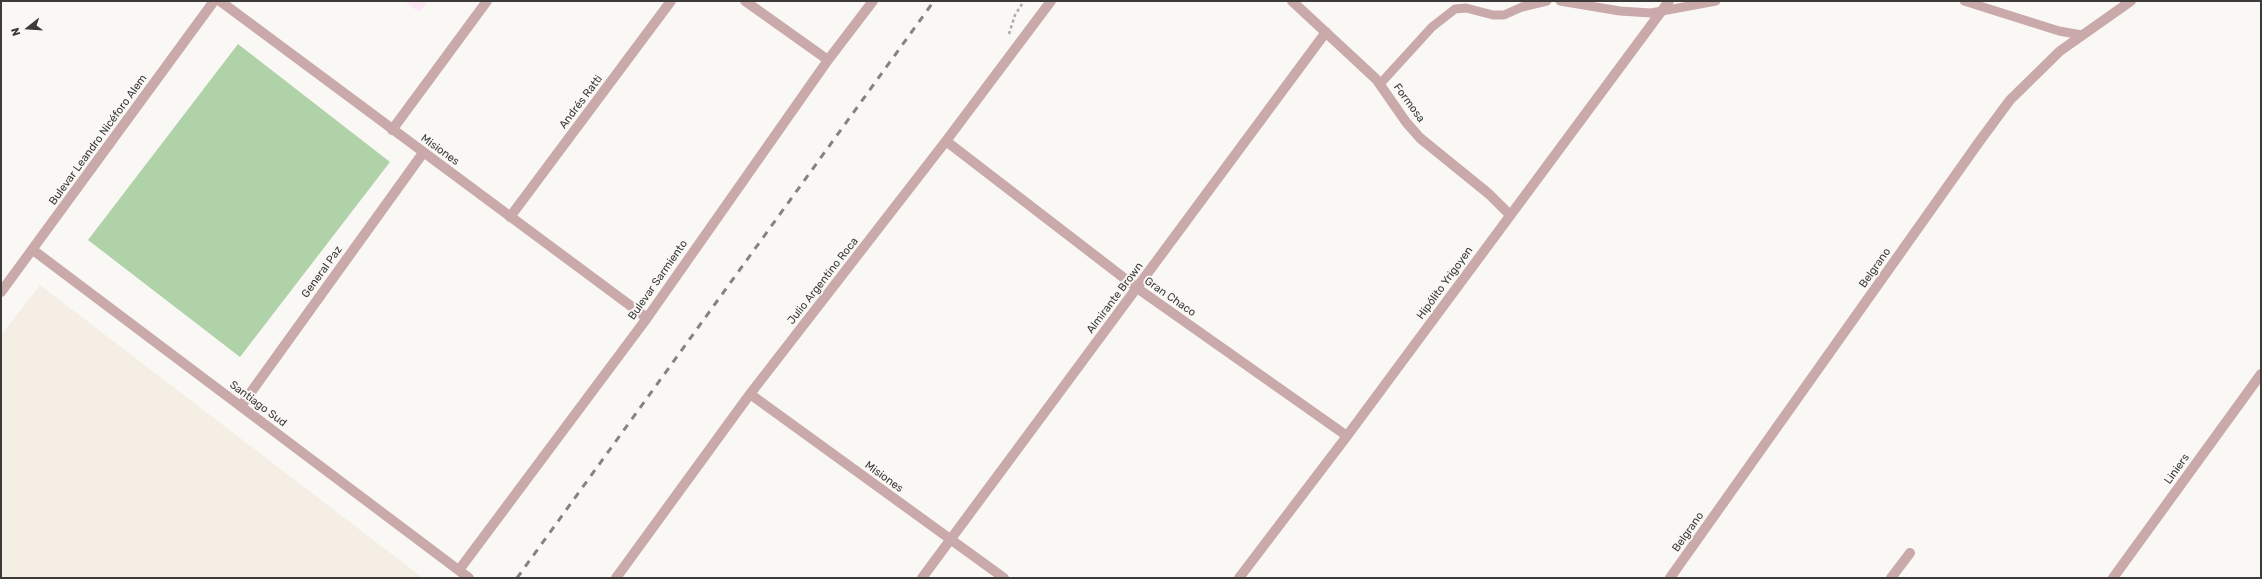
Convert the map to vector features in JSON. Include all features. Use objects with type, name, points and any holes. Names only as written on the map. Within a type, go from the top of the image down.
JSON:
[{"type":"street","name":"Bulevar Leandro Nicéforo Alem","points":[[1,292],[214,1]]},
{"type":"street","name":"Misiones","points":[[220,1],[647,318]]},
{"type":"street","points":[[392,130],[487,1]]},
{"type":"street","name":"Andrés Ratti","points":[[510,217],[671,1]]},
{"type":"street","points":[[745,1],[828,60]]},
{"type":"street","name":"Bulevar Sarmiento","points":[[459,570],[647,318],[828,60],[873,1]]},
{"type":"street","name":"Julio Argentino Roca","points":[[616,578],[750,394],[946,141],[1051,1]]},
{"type":"street","name":"Formosa","points":[[1292,1],[1380,84],[1406,122],[1420,138],[1489,194],[1510,215]]},
{"type":"street","name":"Hipólito Yrigoyen","points":[[1239,578],[1347,436],[1669,1]]},
{"type":"street","name":"Belgrano","points":[[1670,578],[2010,100],[2060,51],[2131,1]]},
{"type":"street","name":"Almirante Brown","points":[[922,578],[1326,32]]},
{"type":"street","name":"Gran Chaco","points":[[946,141],[1137,288],[1347,436]]},
{"type":"street","name":"General Paz","points":[[241,406],[424,153]]},
{"type":"street","name":"Santiago Sud","points":[[33,250],[469,578]]},
{"type":"street","name":"Liniers","points":[[2113,578],[2261,374]]},
{"type":"street","name":"Misiones","points":[[750,394],[1004,578]]},
{"type":"street","points":[[1892,578],[1910,553]]},
{"type":"lane","points":[[1380,84],[1432,27],[1455,9],[1466,8],[1493,15],[1504,15],[1522,7],[1547,1]]},
{"type":"lane","points":[[1560,1],[1620,11],[1651,13],[1716,1]]},
{"type":"lane","points":[[1964,1],[2059,31],[2082,35]]},
{"type":"shaded area","points":[[404,1],[428,1],[419,12]]},
{"type":"shaded area","points":[[40,285],[423,578],[1,578],[1,335]]},
{"type":"green space","points":[[238,44],[390,162],[240,357],[88,240]]},
{"type":"railway","points":[[517,578],[934,1]]}]
